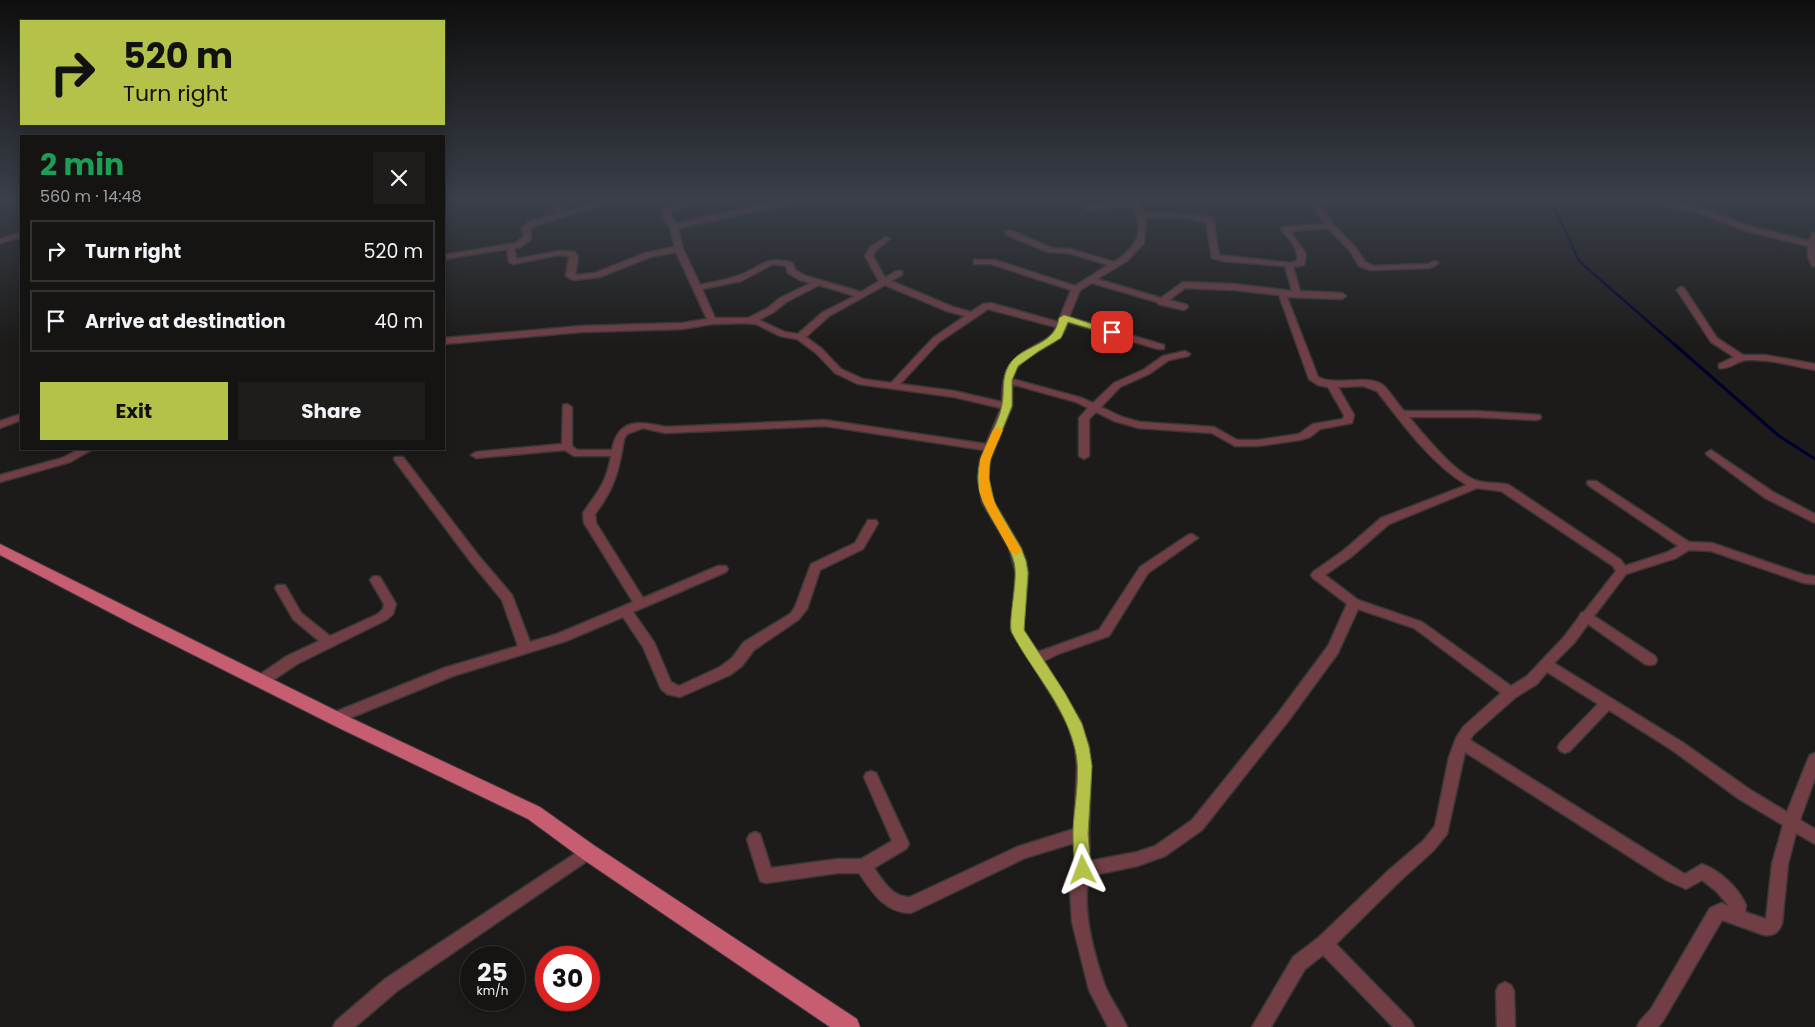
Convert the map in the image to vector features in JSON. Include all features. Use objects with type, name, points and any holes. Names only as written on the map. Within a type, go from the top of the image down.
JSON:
[{"type":"main road","points":[[0,549],[335,718],[534,813],[828,1021],[849,1027]]},
{"type":"street","points":[[445,257],[498,248]]},
{"type":"street","points":[[510,248],[513,262],[558,254],[572,254],[574,257],[570,276],[573,278],[597,275],[648,254],[679,249],[712,321]]},
{"type":"street","points":[[874,248],[869,256],[883,281],[950,309],[972,315]]},
{"type":"street","points":[[1046,248],[1070,251],[1116,264]]},
{"type":"street","points":[[1118,1027],[1098,990],[1080,922],[1078,890],[1083,870],[1081,834],[1084,766],[1082,747],[1071,717],[1017,630],[1022,573],[1020,561],[1015,548],[988,502],[985,490],[985,460],[1007,406],[1007,380],[1014,365],[1058,336],[1076,289],[1116,264],[1134,248]]},
{"type":"street","points":[[1214,248],[1214,256],[1217,258],[1284,263],[1289,266],[1301,263],[1303,260],[1300,248]]},
{"type":"street","points":[[1351,248],[1362,264],[1373,268],[1430,266],[1435,263]]},
{"type":"street","points":[[1811,248],[1812,259],[1815,264]]},
{"type":"street","points":[[697,288],[738,279],[772,262],[781,262],[790,265],[792,271],[803,278],[862,295]]},
{"type":"street","points":[[977,262],[992,262],[1076,289]]},
{"type":"street","points":[[1289,266],[1292,294]]},
{"type":"street","points":[[800,338],[826,314],[899,272]]},
{"type":"street","points":[[1091,280],[1161,302],[1184,307]]},
{"type":"street","points":[[752,320],[771,310],[783,300],[819,282]]},
{"type":"street","points":[[1161,302],[1183,285],[1342,296]]},
{"type":"street","points":[[1681,290],[1714,340],[1740,357],[1772,359],[1815,367]]},
{"type":"street","points":[[1292,294],[1283,295],[1283,299],[1313,377],[1319,382],[1331,384],[1364,383],[1374,385],[1382,390],[1438,454],[1471,485]]},
{"type":"street","points":[[892,386],[936,340],[986,306],[1063,322],[1161,347]]},
{"type":"street","points":[[445,341],[581,328],[682,326],[712,321],[752,320],[783,334],[800,338],[819,351],[838,372],[861,382],[954,394],[1007,406]]},
{"type":"street","points":[[1084,456],[1084,418],[1094,406],[1104,399],[1117,385],[1146,372],[1166,358],[1185,354]]},
{"type":"street","points":[[1722,366],[1729,365],[1740,357]]},
{"type":"street","points":[[1007,380],[1078,400],[1118,419],[1139,425],[1217,431],[1232,443],[1258,443],[1300,437],[1306,435],[1317,426],[1348,420],[1349,415],[1331,384]]},
{"type":"street","points":[[566,447],[568,407]]},
{"type":"street","points":[[1402,414],[1476,414],[1536,417]]},
{"type":"street","points":[[0,425],[20,418]]},
{"type":"street","points":[[641,604],[590,523],[589,513],[601,498],[613,474],[616,454],[623,432],[642,425],[665,430],[794,422],[825,423],[991,448]]},
{"type":"street","points":[[476,455],[566,447],[574,453],[616,454]]},
{"type":"street","points":[[0,478],[66,460],[86,450]]},
{"type":"street","points":[[1711,454],[1769,495],[1815,519]]},
{"type":"street","points":[[398,459],[474,558],[508,598],[526,649]]},
{"type":"street","points":[[1592,483],[1687,546],[1712,547],[1804,579],[1815,580]]},
{"type":"street","points":[[1511,693],[1418,625],[1354,603],[1317,575],[1347,554],[1385,521],[1471,485],[1483,487],[1496,485],[1505,488],[1617,563],[1622,571]]},
{"type":"street","points":[[626,611],[649,645],[666,685],[672,690],[680,692],[725,671],[737,662],[749,646],[794,617],[801,609],[815,567],[858,546],[872,523]]},
{"type":"street","points":[[1036,660],[1051,650],[1104,633],[1144,570],[1192,538]]},
{"type":"street","points":[[1261,1027],[1299,963],[1324,944],[1428,846],[1442,829],[1452,771],[1461,742],[1468,731],[1511,693],[1532,680],[1569,640],[1585,616],[1622,571],[1672,555],[1687,546]]},
{"type":"street","points":[[335,718],[449,672],[561,638],[722,568]]},
{"type":"street","points":[[261,681],[292,660],[382,617],[389,610],[390,604],[376,580]]},
{"type":"street","points":[[281,588],[297,616],[329,642]]},
{"type":"street","points":[[1083,870],[1137,859],[1160,851],[1197,825],[1284,716],[1333,649],[1354,603]]},
{"type":"street","points":[[1585,616],[1650,660]]},
{"type":"street","points":[[1545,664],[1677,746],[1744,794],[1815,837]]},
{"type":"street","points":[[1565,747],[1607,703]]},
{"type":"street","points":[[1461,742],[1672,875],[1686,882],[1702,871],[1734,897],[1738,905],[1736,914]]},
{"type":"street","points":[[1646,1027],[1657,1015],[1716,914],[1722,910],[1736,914],[1757,927],[1771,928],[1774,924],[1780,864],[1791,823],[1815,759]]},
{"type":"street","points":[[756,839],[766,876],[838,866],[863,866],[900,844],[871,777]]},
{"type":"street","points":[[863,866],[882,891],[893,901],[903,906],[911,905],[1022,852],[1081,834]]},
{"type":"street","points":[[342,1027],[391,985],[588,852]]},
{"type":"street","points":[[1324,944],[1405,1027]]},
{"type":"street","points":[[1505,991],[1506,1027]]},
{"type":"waterway","points":[[1573,248],[1579,261],[1675,345]]},
{"type":"waterway","points":[[1674,344],[1779,436],[1815,459]]},
{"type":"slow traffic","points":[[998,430],[985,460],[983,478],[988,502],[1016,551]]},
{"type":"route","points":[[1083,870],[1081,834],[1084,766],[1082,747],[1074,724],[1060,697],[1017,630],[1022,573],[1020,561],[1015,548],[988,502],[983,478],[985,460],[1007,406],[1007,380],[1014,365],[1020,359],[1058,336],[1063,326],[1064,318],[1112,332]]}]
